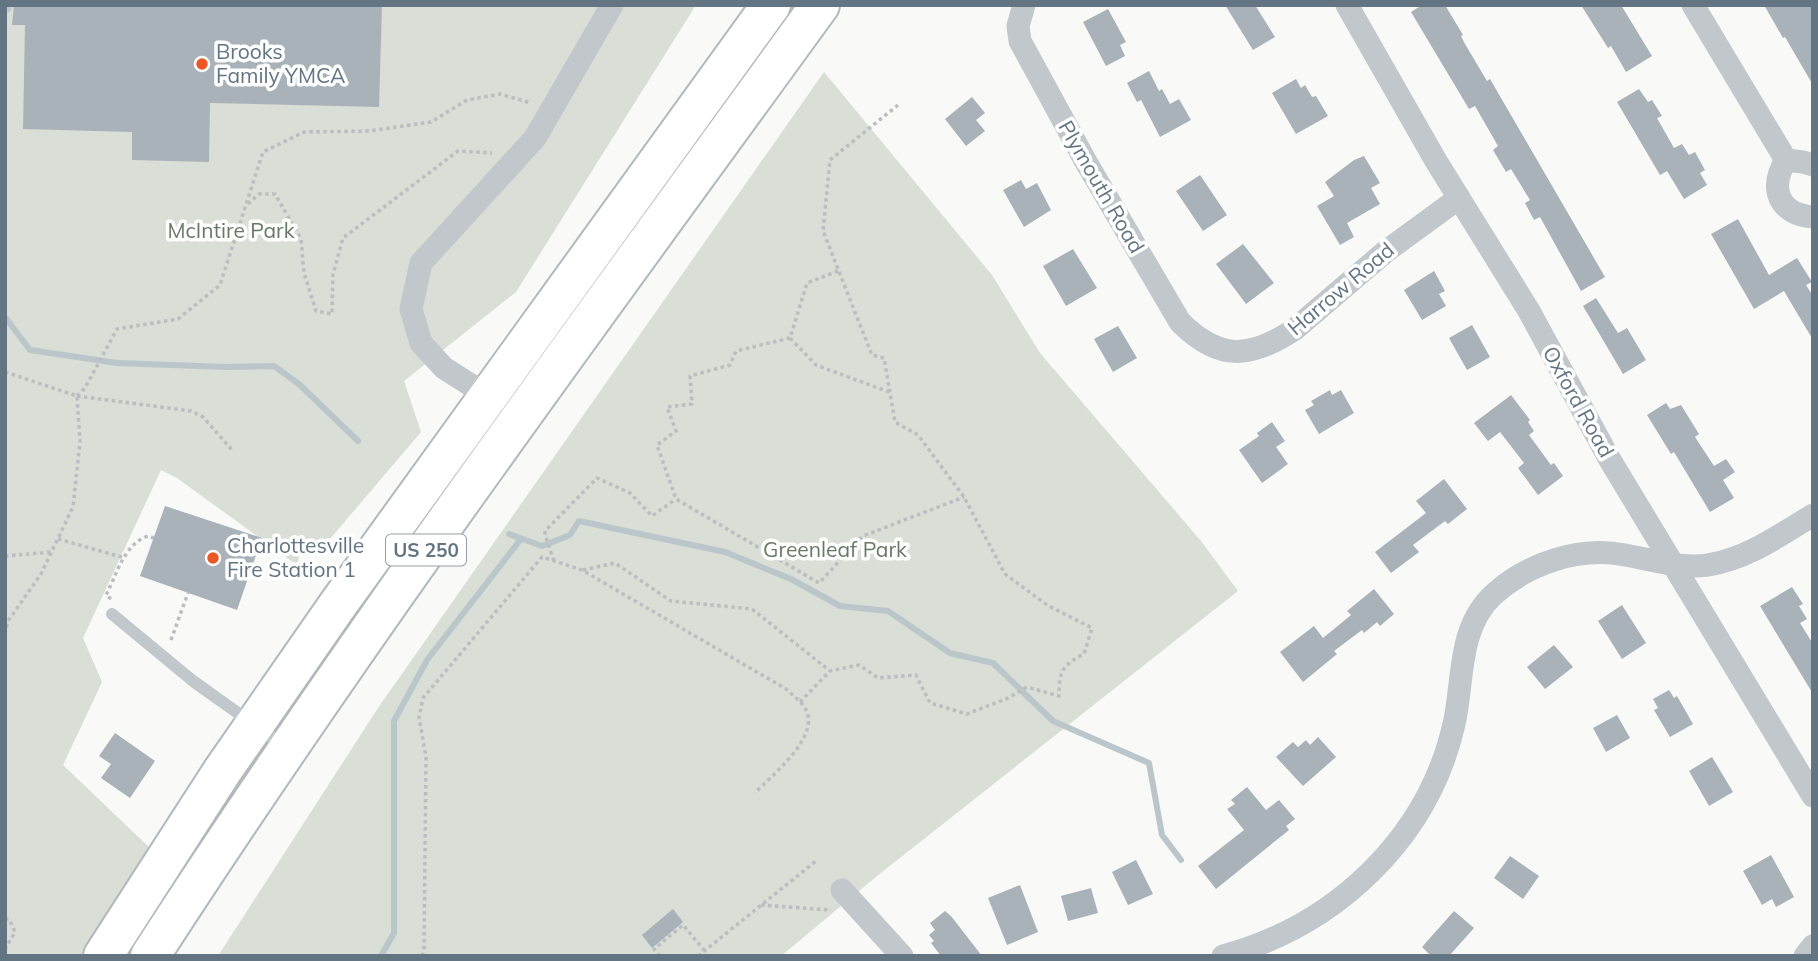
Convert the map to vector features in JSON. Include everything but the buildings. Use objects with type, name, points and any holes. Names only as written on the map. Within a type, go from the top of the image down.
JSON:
[{"type":"highway","name":"US 250","points":[[103,956],[253,726],[771,5]]},
{"type":"highway","name":"US 250","points":[[150,956],[288,748],[447,520],[820,5]]},
{"type":"street","points":[[488,396],[444,368],[421,342],[411,309],[421,263],[535,138],[612,5]]},
{"type":"street","name":"Oxford Road","points":[[1347,5],[1459,198],[1529,311],[1610,460],[1813,796]]},
{"type":"street","points":[[1692,5],[1786,160]]},
{"type":"street","name":"Plymouth Road","points":[[1022,8],[1018,26],[1020,41],[1086,162],[1180,322],[1195,337],[1213,347]]},
{"type":"street","points":[[1786,160],[1813,166]]},
{"type":"street","points":[[1786,160],[1780,171],[1777,192],[1786,208],[1813,217]]},
{"type":"street","name":"Harrow Road","points":[[1213,347],[1233,352],[1257,348],[1279,340],[1385,252],[1459,198]]},
{"type":"street","points":[[1223,956],[1264,943],[1314,918],[1372,872],[1398,842],[1421,808],[1442,765],[1456,716],[1467,638],[1477,616],[1491,597],[1512,579],[1565,556],[1593,553],[1622,554],[1674,566],[1706,565],[1732,560],[1813,515]]},
{"type":"street","points":[[840,901],[902,956]]},
{"type":"street","points":[[1805,956],[1813,946]]},
{"type":"lane","points":[[115,609],[164,657],[253,726],[288,748]]},
{"type":"path","points":[[5,634],[8,621],[41,574],[73,507],[80,442],[77,396],[85,388],[117,329],[178,319],[220,285],[263,152],[303,132],[369,131],[431,122],[467,100],[500,94],[540,106]]},
{"type":"path","points":[[800,702],[830,671],[859,665],[878,678],[916,675],[929,703],[967,715],[1027,687],[1059,696],[1059,677],[1069,661],[1084,653],[1092,628],[1047,606],[1005,573],[964,497],[918,435],[895,422],[884,358],[872,355],[823,231],[830,160],[898,105]]},
{"type":"path","points":[[246,206],[259,194],[275,194],[301,239],[304,273],[316,311],[332,314],[333,274],[343,238],[458,151],[500,153]]},
{"type":"path","points":[[790,338],[807,283],[838,271]]},
{"type":"path","points":[[790,338],[816,365],[889,392]]},
{"type":"path","points":[[790,338],[736,351],[730,365],[690,376],[692,404],[667,407],[676,431],[657,445],[676,499],[819,583],[863,536],[964,497]]},
{"type":"path","points":[[5,372],[77,396],[191,411],[203,417],[232,450]]},
{"type":"path","points":[[554,561],[544,536],[545,531],[597,478],[630,493],[652,516],[676,499]]},
{"type":"path","points":[[115,609],[106,596],[130,547],[138,539],[148,536],[154,538]]},
{"type":"path","points":[[58,539],[125,558]]},
{"type":"path","points":[[5,556],[52,552]]},
{"type":"path","points":[[422,956],[426,757],[419,717],[423,698],[542,557],[582,570],[786,689],[800,702],[807,710],[807,731],[798,748],[755,793]]},
{"type":"path","points":[[582,570],[615,563],[671,601],[752,610],[830,671]]},
{"type":"path","points":[[164,657],[188,593]]},
{"type":"path","points":[[698,956],[816,861]]},
{"type":"path","points":[[761,905],[840,901]]},
{"type":"path","points":[[5,919],[9,919],[15,932],[5,949]]},
{"type":"path","points":[[660,956],[654,949],[683,925],[705,951]]},
{"type":"green space","name":"McIntire Park","points":[[5,5],[696,5],[516,292],[404,381],[421,432],[318,553],[302,545],[297,565],[177,478],[161,470],[83,638],[102,682],[63,765],[152,850],[89,956],[5,956]]},
{"type":"green space","name":"Greenleaf Park","points":[[824,72],[992,275],[1040,353],[1201,541],[1238,591],[877,876],[781,956],[218,956],[378,708]]},
{"type":"waterway","points":[[5,317],[30,350],[117,363],[274,366],[299,384],[358,441]]},
{"type":"waterway","points":[[509,534],[542,546],[570,535],[579,521],[725,552],[791,579],[840,606],[888,611],[950,653],[993,663],[1053,721],[1149,763],[1162,835],[1181,860]]},
{"type":"waterway","points":[[381,956],[394,933],[394,721],[427,660],[521,539]]},
{"type":"place","name":"Brooks Family YMCA","points":[[202,64]]},
{"type":"place","name":"Charlottesville Fire Station 1","points":[[213,558]]}]
